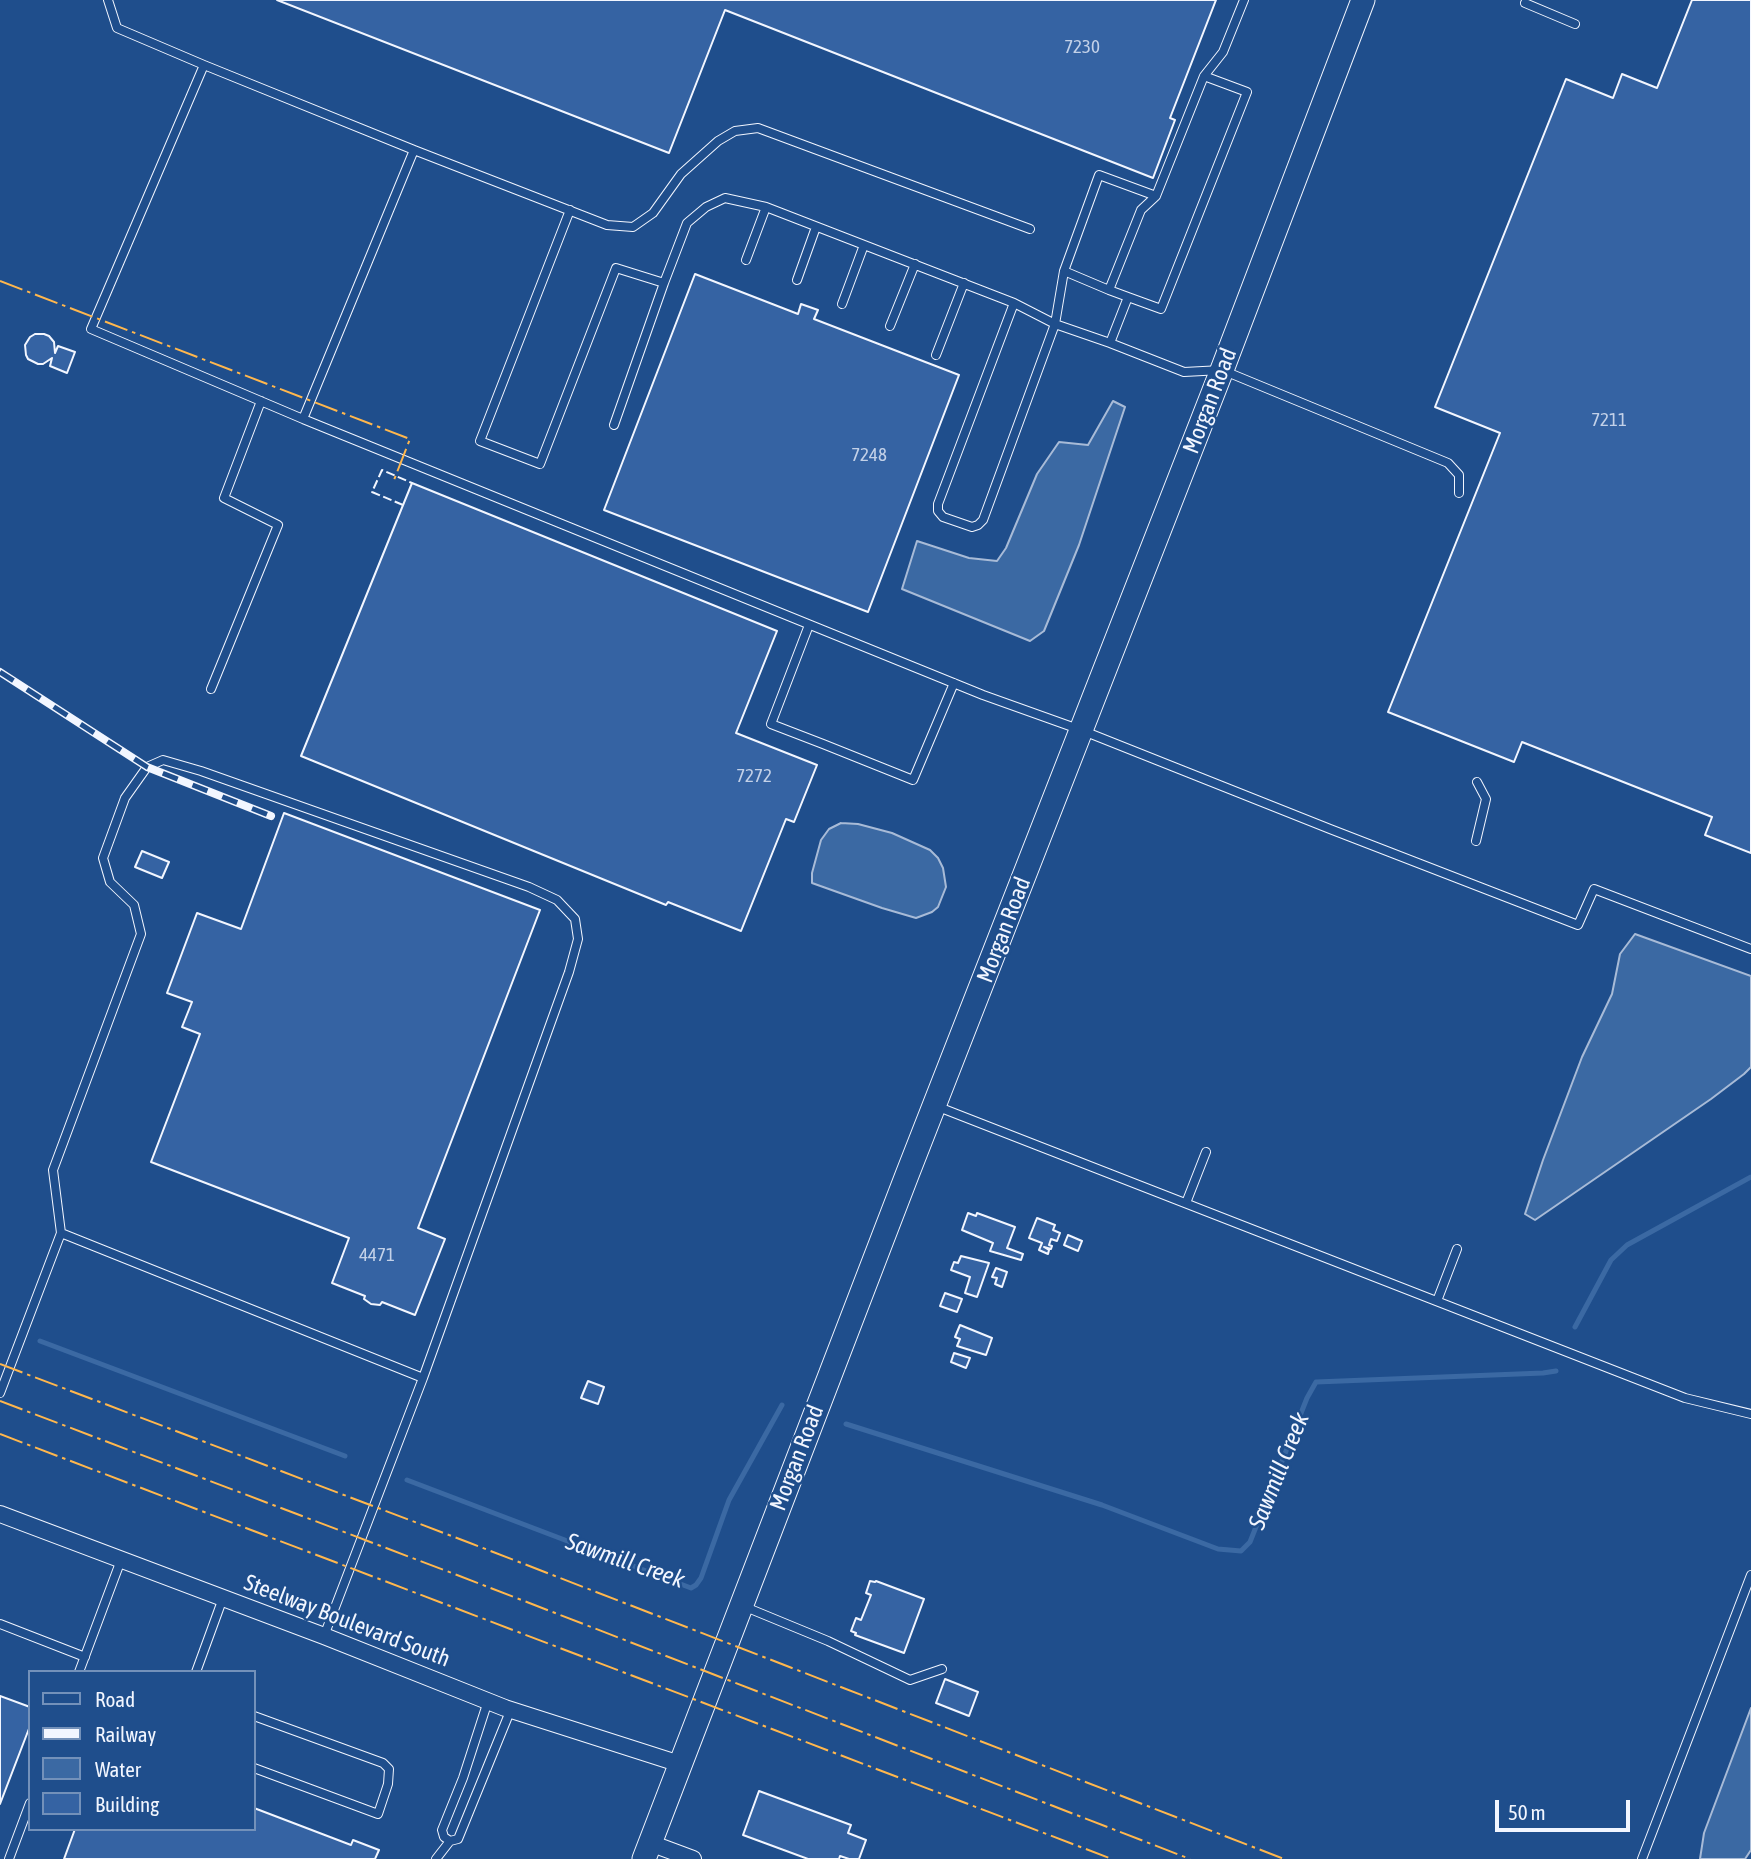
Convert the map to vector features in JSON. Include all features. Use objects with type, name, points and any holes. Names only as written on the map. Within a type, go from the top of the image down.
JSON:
[{"type":"street","name":"Morgan Road","points":[[647,1851],[740,1604],[1222,370],[1363,0]]},
{"type":"street","name":"Steelway Boulevard South","points":[[0,1514],[488,1701],[680,1764]]},
{"type":"street","points":[[647,1851],[693,1859]]},
{"type":"lane","points":[[108,0],[117,27],[414,150],[607,225],[634,227],[653,213],[681,174],[718,141],[735,131],[758,128],[1030,229]]},
{"type":"lane","points":[[1109,290],[1141,210],[1156,196],[1204,76],[1223,52],[1244,0]]},
{"type":"lane","points":[[1525,3],[1575,24]]},
{"type":"lane","points":[[204,65],[92,329],[303,419],[809,625],[1578,925],[1594,889],[1751,949]]},
{"type":"lane","points":[[1064,271],[1161,309],[1247,92],[1204,76]]},
{"type":"lane","points":[[303,419],[414,150]]},
{"type":"lane","points":[[1014,303],[938,504],[938,511],[943,517],[972,527],[983,520],[1055,324],[1064,271],[1099,175],[1156,196]]},
{"type":"lane","points":[[614,425],[687,223],[706,207],[725,198],[766,207],[1014,303],[1055,324],[1110,342],[1184,372],[1222,370],[1448,463],[1459,475],[1459,493]]},
{"type":"lane","points":[[746,260],[766,207]]},
{"type":"lane","points":[[570,210],[480,441],[540,464],[616,268],[664,283]]},
{"type":"lane","points":[[797,280],[816,227]]},
{"type":"lane","points":[[842,304],[864,245]]},
{"type":"lane","points":[[890,326],[915,264]]},
{"type":"lane","points":[[936,355],[964,283]]},
{"type":"lane","points":[[1110,342],[1128,297]]},
{"type":"lane","points":[[211,689],[278,525],[224,498],[261,401]]},
{"type":"lane","points":[[809,625],[771,724],[913,780],[954,683]]},
{"type":"lane","points":[[0,1393],[61,1234],[53,1170],[141,934],[134,905],[110,882],[103,858],[125,798],[147,767],[163,760],[201,771],[528,887],[557,900],[575,919],[578,939],[569,972],[422,1378],[324,1636]]},
{"type":"lane","points":[[1476,782],[1486,799],[1476,841]]},
{"type":"lane","points":[[934,1105],[1685,1398],[1751,1414]]},
{"type":"lane","points":[[1186,1203],[1206,1152]]},
{"type":"lane","points":[[61,1234],[422,1378]]},
{"type":"lane","points":[[1437,1301],[1457,1249]]},
{"type":"lane","points":[[80,1670],[121,1560]]},
{"type":"lane","points":[[1642,1859],[1751,1575]]},
{"type":"lane","points":[[197,1670],[223,1598]]},
{"type":"lane","points":[[740,1604],[909,1679],[942,1669]]},
{"type":"lane","points":[[0,1624],[85,1657]]},
{"type":"lane","points":[[450,1841],[444,1837],[442,1830],[463,1778],[488,1701]]},
{"type":"lane","points":[[436,1859],[450,1841],[458,1839],[511,1709]]},
{"type":"lane","points":[[256,1717],[383,1763],[389,1769],[388,1784],[378,1814],[256,1770]]},
{"type":"lane","points":[[9,1859],[28,1808]]},
{"type":"water","points":[[1113,401],[1125,407],[1079,545],[1044,631],[1030,641],[902,589],[917,541],[969,558],[997,561],[1006,548],[1037,474],[1059,442],[1088,445]]},
{"type":"water","points":[[841,823],[858,824],[892,833],[930,850],[943,868],[946,887],[938,907],[916,918],[812,883],[821,840],[829,829]]},
{"type":"water","points":[[1635,934],[1751,976],[1751,1067],[1711,1099],[1535,1220],[1525,1214],[1543,1160],[1582,1057],[1612,994],[1620,954]]},
{"type":"water","points":[[1751,1708],[1751,1850],[1745,1859],[1700,1859],[1704,1833]]},
{"type":"building","points":[[277,0],[1216,0],[1170,118],[1175,120],[1153,178],[725,10],[669,153]]},
{"type":"building","points":[[1692,0],[1751,0],[1751,853],[1705,835],[1712,817],[1522,742],[1514,762],[1388,712],[1500,433],[1435,407],[1566,79],[1613,98],[1622,74],[1657,88]]},
{"type":"building","points":[[695,274],[798,314],[801,304],[818,310],[814,319],[959,375],[868,612],[604,510]]},
{"type":"building","points":[[35,334],[49,336],[54,342],[55,353],[58,346],[75,352],[67,373],[50,366],[52,358],[43,364],[28,359],[25,345]]},
{"type":"building","points":[[412,483],[777,631],[736,733],[817,765],[794,822],[786,819],[741,931],[668,902],[666,905],[301,756]]},
{"type":"building","points":[[284,813],[540,910],[418,1228],[445,1239],[415,1315],[382,1302],[380,1305],[371,1304],[364,1299],[365,1296],[332,1283],[349,1238],[151,1162],[200,1034],[182,1027],[192,1002],[167,993],[197,913],[241,929]]},
{"type":"building","points":[[142,851],[169,862],[162,878],[135,867]]},
{"type":"building","points":[[968,1213],[976,1216],[977,1213],[1015,1227],[1007,1248],[1023,1254],[1021,1260],[990,1251],[993,1243],[962,1230]]},
{"type":"building","points":[[1037,1218],[1055,1225],[1053,1230],[1060,1233],[1057,1241],[1051,1239],[1051,1249],[1044,1247],[1049,1250],[1048,1254],[1039,1250],[1042,1243],[1029,1238]]},
{"type":"building","points":[[1068,1235],[1082,1241],[1078,1251],[1064,1245]]},
{"type":"building","points":[[961,1256],[989,1263],[977,1297],[965,1293],[970,1277],[951,1270],[954,1262],[958,1263]]},
{"type":"building","points":[[996,1268],[1007,1272],[1002,1287],[995,1284],[997,1278],[992,1277]]},
{"type":"building","points":[[945,1293],[962,1299],[957,1312],[940,1306]]},
{"type":"building","points":[[960,1325],[992,1338],[986,1355],[957,1346],[960,1339],[955,1337]]},
{"type":"building","points":[[954,1353],[970,1358],[966,1368],[951,1362]]},
{"type":"building","points":[[588,1381],[604,1387],[598,1404],[581,1398]]},
{"type":"building","points":[[870,1581],[924,1599],[904,1653],[855,1635],[856,1633],[851,1631],[856,1618],[861,1620],[871,1595],[866,1593]]},
{"type":"building","points":[[945,1679],[978,1692],[969,1716],[936,1703]]},
{"type":"building","points":[[0,1696],[28,1706],[28,1731],[0,1804]]},
{"type":"building","points":[[759,1791],[851,1825],[848,1833],[866,1840],[859,1859],[840,1856],[839,1859],[808,1859],[743,1835]]},
{"type":"building","points":[[256,1809],[351,1845],[353,1840],[379,1850],[375,1859],[64,1859],[74,1831],[256,1831]]},
{"type":"waterway","name":"Sawmill Creek","points":[[1575,1327],[1611,1260],[1627,1245],[1751,1177]]},
{"type":"waterway","name":"Sawmill Creek","points":[[40,1341],[345,1456]]},
{"type":"waterway","name":"Sawmill Creek","points":[[846,1424],[1102,1505],[1218,1549],[1241,1551],[1250,1542],[1307,1398],[1316,1382],[1556,1371]]},
{"type":"waterway","name":"Sawmill Creek","points":[[407,1480],[691,1588],[701,1578],[729,1500],[782,1405]]},
{"type":"railway","points":[[0,672],[147,767],[271,816]]},
{"type":"fence","points":[[403,505],[372,492],[382,470],[412,483]]},
{"type":"power","points":[[0,281],[410,439],[394,480]]},
{"type":"power","points":[[0,1364],[1284,1859]]},
{"type":"power","points":[[0,1401],[1190,1859]]},
{"type":"power","points":[[0,1434],[1112,1859]]}]
